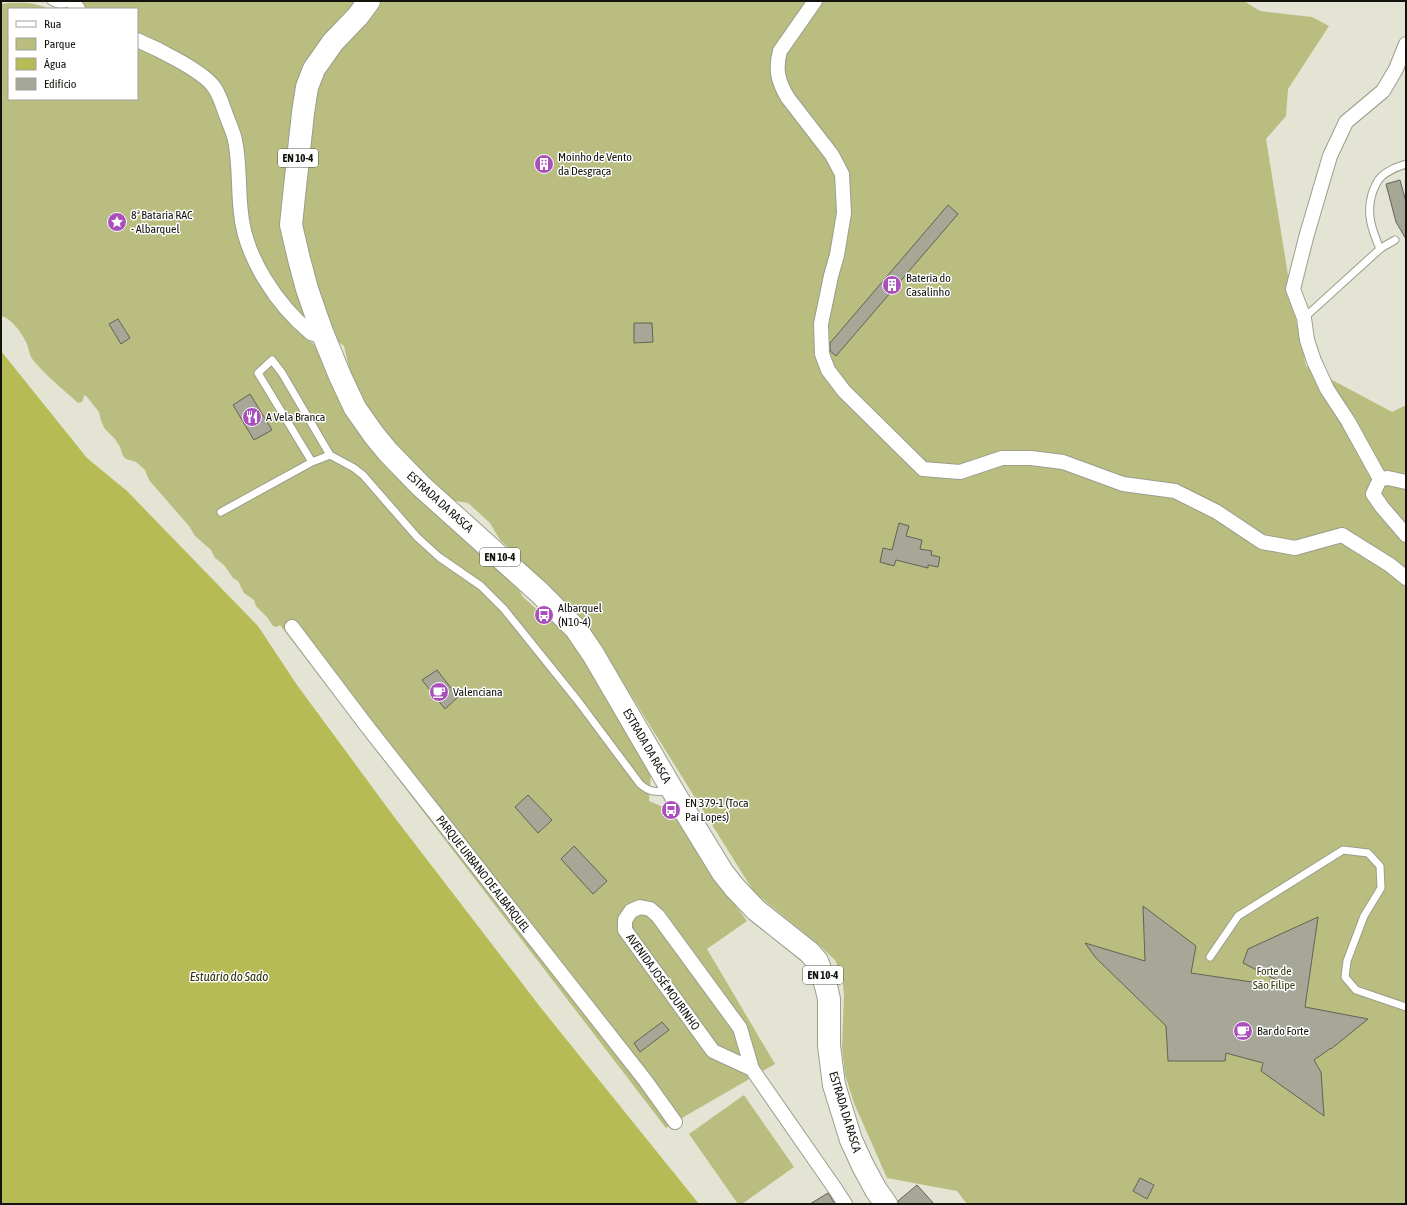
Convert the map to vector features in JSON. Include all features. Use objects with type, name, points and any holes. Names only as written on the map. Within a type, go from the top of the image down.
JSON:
[{"type":"main road","name":"EN 10-4","points":[[322,332],[307,289],[291,225],[303,113],[307,87],[314,69],[333,42],[358,16],[369,1]]},
{"type":"main road","name":"ESTRADA DA RASCA","points":[[322,332],[355,408],[374,435],[406,472],[540,593],[576,629],[593,654],[723,873],[756,910],[809,952],[817,961],[829,999],[829,1046],[834,1084],[854,1146],[866,1172],[886,1204]]},
{"type":"street","points":[[815,1],[780,52],[777,61],[777,70],[782,89],[832,155],[842,174],[844,213],[837,255],[821,324],[822,354],[828,370],[844,391],[923,469],[960,472],[1002,458],[1030,458],[1063,462],[1123,484],[1175,491],[1217,512],[1262,542],[1296,548],[1342,535],[1390,565],[1406,578]]},
{"type":"street","points":[[138,41],[196,71],[214,87],[220,98],[235,138],[244,234],[256,264],[295,320],[311,333],[314,334],[322,332]]},
{"type":"street","points":[[1380,479],[1348,421],[1327,389],[1314,361],[1307,340],[1304,318],[1294,289],[1307,234],[1330,156],[1346,122],[1383,91],[1396,69],[1406,44]]},
{"type":"street","points":[[1380,479],[1388,478],[1406,482]]},
{"type":"street","points":[[1380,479],[1373,494],[1406,535]]},
{"type":"street","name":"PARQUE URBANO DE ALBARQUEL","points":[[292,627],[366,725],[645,1080],[674,1122]]},
{"type":"street","name":"AVENIDA JOSÉ MOURINHO","points":[[752,1069],[713,1051],[625,930],[625,920],[631,912],[640,907],[650,909],[658,916],[740,1028],[752,1069],[832,1183],[845,1204]]},
{"type":"lane","points":[[51,1],[56,4],[74,4]]},
{"type":"lane","points":[[1380,249],[1372,232],[1369,217],[1370,201],[1375,186],[1381,177],[1391,170],[1406,164]]},
{"type":"lane","points":[[1304,318],[1380,249],[1395,240]]},
{"type":"lane","points":[[312,462],[258,373],[272,360],[282,373],[330,455],[354,468],[363,475],[417,536],[439,557],[481,586],[504,609],[578,701],[640,784],[645,788],[656,792],[672,789]]},
{"type":"lane","points":[[221,512],[312,462],[330,455]]},
{"type":"lane","points":[[1210,957],[1238,916],[1343,850],[1368,853],[1380,866],[1381,888],[1364,916],[1347,961],[1345,977],[1356,990],[1406,1007]]},
{"type":"green space","name":"Forte de São Filipe","points":[[83,1],[1244,1],[1260,11],[1312,17],[1329,26],[1288,89],[1286,116],[1266,139],[1293,306],[1306,366],[1392,412],[1406,405],[1406,1204],[967,1204],[957,1191],[887,1178],[854,1103],[845,1075],[842,1048],[844,994],[842,976],[835,960],[818,944],[754,892],[601,647],[507,552],[509,548],[500,540],[490,523],[468,503],[450,500],[378,430],[354,389],[344,346],[304,318],[295,327],[320,350],[357,426],[511,576],[523,597],[543,615],[557,620],[566,630],[651,773],[649,801],[672,811],[707,867],[747,921],[707,949],[775,1064],[666,1128],[280,625],[276,627],[273,626],[267,617],[256,606],[254,600],[244,593],[238,581],[233,578],[224,565],[215,558],[211,550],[195,536],[189,526],[149,480],[145,470],[136,462],[126,459],[123,456],[115,439],[105,429],[99,412],[87,397],[85,395],[82,402],[78,403],[49,377],[32,358],[26,342],[19,330],[9,320],[1,316],[1,4],[26,3],[46,8],[8,8],[8,100],[138,100],[138,8],[81,8]]},
{"type":"green space","points":[[744,1095],[794,1167],[742,1204],[738,1204],[689,1134]]},
{"type":"water","name":"Estuário do Sado","points":[[1,351],[87,458],[127,491],[258,626],[297,685],[395,818],[541,1008],[699,1204],[1,1204]]},
{"type":"building","name":"Moinho de Vento da Desgraça","points":[[541,157],[547,157],[551,161],[551,167],[547,171],[541,171],[537,167],[537,161]]},
{"type":"building","points":[[1400,180],[1406,202],[1406,239],[1396,222],[1386,184]]},
{"type":"building","name":"Bateria do Casalinho","points":[[948,205],[958,214],[836,356],[830,351],[830,343]]},
{"type":"building","points":[[118,319],[130,338],[121,344],[109,324]]},
{"type":"building","points":[[634,323],[652,323],[653,342],[634,343]]},
{"type":"building","name":"A Vela Branca","points":[[250,394],[272,430],[254,440],[233,405]]},
{"type":"building","points":[[899,523],[909,526],[906,536],[922,540],[920,549],[932,551],[931,555],[940,557],[938,567],[928,565],[928,568],[896,560],[894,566],[880,562],[883,548],[892,550]]},
{"type":"building","points":[[437,670],[458,697],[445,709],[422,680]]},
{"type":"building","points":[[528,795],[552,820],[538,833],[515,807]]},
{"type":"building","points":[[574,846],[607,881],[593,894],[561,859]]},
{"type":"building","points":[[1143,906],[1196,946],[1191,973],[1292,988],[1243,963],[1248,949],[1318,917],[1305,1007],[1368,1019],[1331,1049],[1314,1060],[1321,1072],[1324,1116],[1261,1071],[1263,1063],[1226,1053],[1225,1061],[1168,1061],[1166,1026],[1096,958],[1085,943],[1145,961]]},
{"type":"building","points":[[662,1022],[669,1030],[640,1052],[634,1043]]},
{"type":"building","points":[[1140,1178],[1154,1185],[1147,1199],[1133,1191]]},
{"type":"building","points":[[917,1185],[934,1204],[898,1204],[898,1201]]},
{"type":"building","points":[[828,1193],[835,1204],[810,1204]]},
{"type":"place","name":"Moinho de Vento da Desgraça","points":[[544,164]]},
{"type":"place","name":"8ª Bataria RAC - Albarquel","points":[[117,222]]},
{"type":"place","name":"Bateria do Casalinho","points":[[892,285]]},
{"type":"place","name":"A Vela Branca","points":[[252,417]]},
{"type":"place","name":"Albarquel (N10-4)","points":[[544,615]]},
{"type":"place","name":"Valenciana","points":[[439,692]]},
{"type":"place","name":"EN 379-1 (Toca Pai Lopes)","points":[[671,810]]},
{"type":"place","name":"Bar do Forte","points":[[1243,1031]]}]
